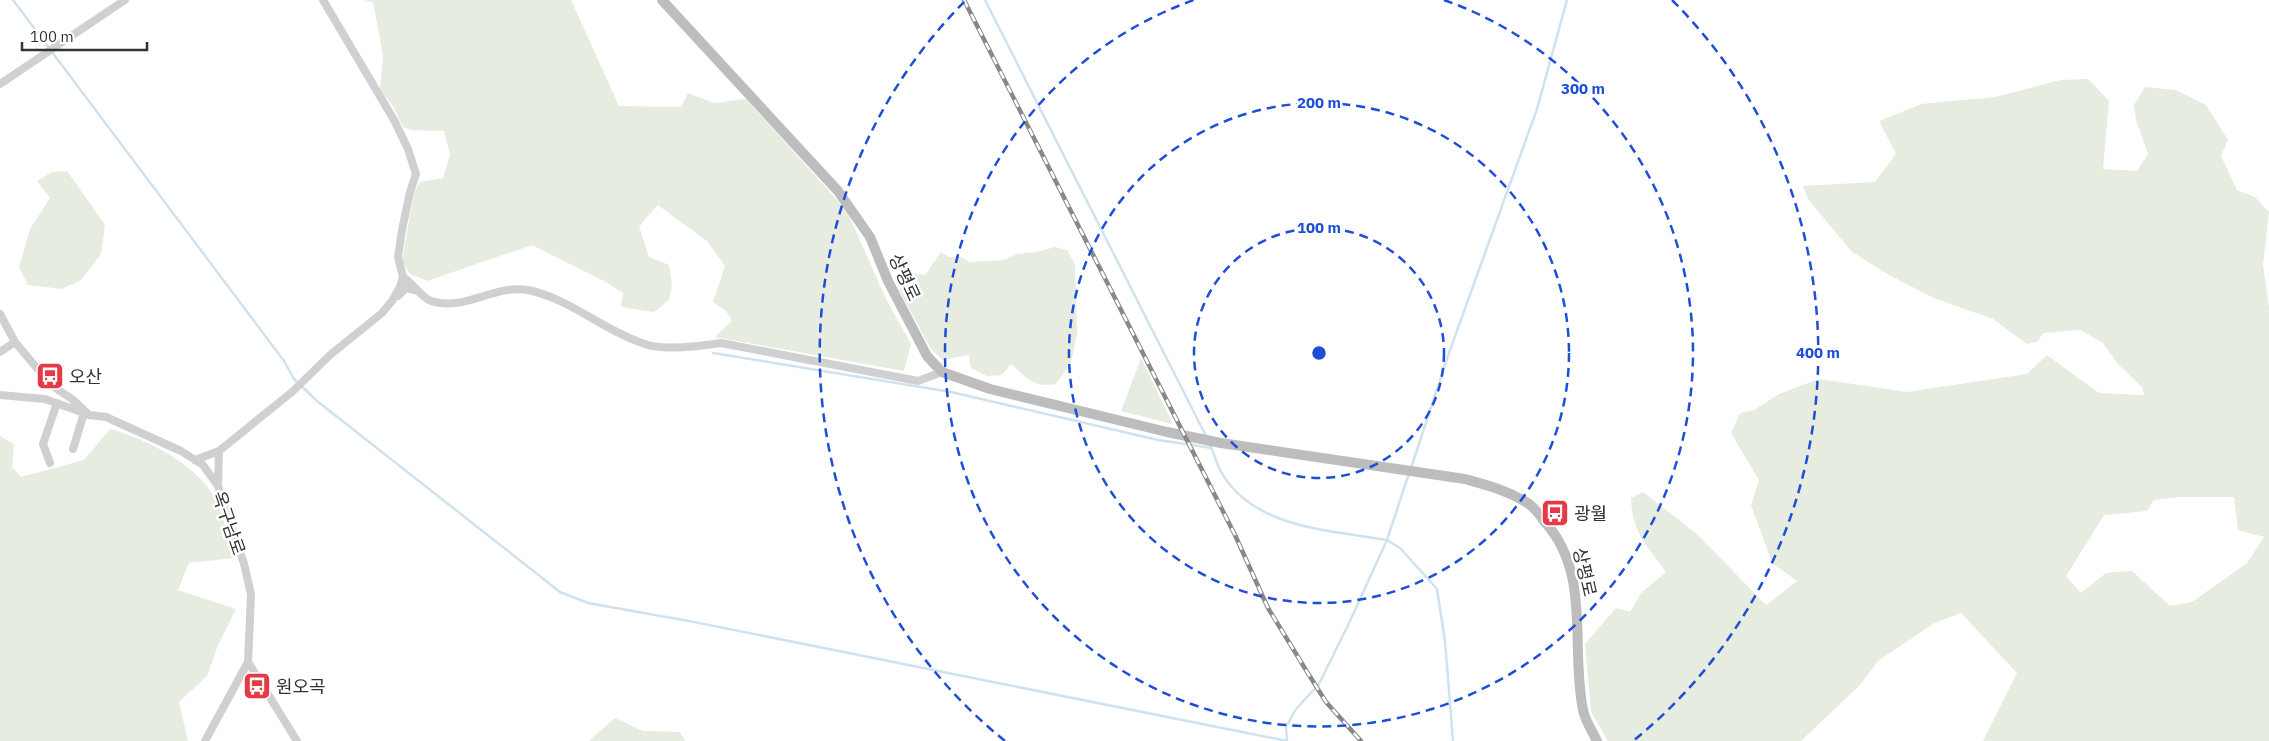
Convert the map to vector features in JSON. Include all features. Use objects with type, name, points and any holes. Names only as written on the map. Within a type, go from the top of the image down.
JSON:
[{"type":"main road","name":"상평로","points":[[662,0],[838,191],[870,237],[888,280],[926,356],[942,372],[990,389],[1196,438],[1465,479],[1501,490],[1529,504],[1558,536],[1570,566],[1575,596],[1578,672],[1583,712],[1597,741]]},
{"type":"street","points":[[0,84],[125,0]]},
{"type":"street","points":[[323,0],[394,120],[408,149],[416,174],[410,192],[398,257],[403,277],[392,302]]},
{"type":"street","points":[[403,277],[414,283],[418,291],[430,301],[445,304],[468,301],[500,291],[527,290],[574,308],[647,345],[688,347],[721,343],[918,381],[942,372]]},
{"type":"street","points":[[195,460],[219,452],[296,388],[406,288],[418,291]]},
{"type":"street","points":[[0,314],[15,342],[51,385],[72,399],[86,414],[74,449]]},
{"type":"street","points":[[0,352],[15,342]]},
{"type":"street","name":"옥구남로","points":[[0,395],[45,399],[86,414],[106,417],[181,451],[203,464],[218,486],[244,564],[251,594],[248,662]]},
{"type":"street","points":[[50,463],[43,444],[58,404]]},
{"type":"street","points":[[218,486],[219,452]]},
{"type":"street","points":[[205,741],[248,662],[297,741]]},
{"type":"shaded area","points":[[363,0],[571,0],[619,106],[681,107],[688,93],[714,103],[746,99],[847,211],[886,299],[911,344],[904,371],[715,337],[732,321],[726,311],[713,302],[725,266],[707,241],[658,205],[639,226],[649,257],[669,265],[672,285],[669,300],[654,312],[621,307],[623,293],[604,281],[532,245],[427,281],[410,274],[402,261],[414,193],[420,182],[443,178],[450,155],[444,131],[411,130],[403,127],[393,106],[380,90],[383,55],[373,2]]},
{"type":"shaded area","points":[[2088,79],[2109,101],[2103,169],[2137,171],[2148,154],[2136,120],[2134,105],[2145,87],[2176,90],[2206,105],[2228,140],[2221,156],[2237,190],[2255,197],[2269,212],[2263,265],[2269,307],[2269,741],[1983,741],[2017,673],[1961,613],[1934,623],[1878,661],[1860,685],[1801,741],[1608,741],[1591,712],[1585,644],[1616,608],[1630,612],[1641,593],[1666,572],[1638,530],[1634,521],[1631,498],[1643,492],[1698,535],[1766,605],[1797,581],[1772,563],[1751,505],[1759,480],[1731,433],[1740,413],[1754,410],[1779,394],[1819,379],[1907,392],[2027,374],[2047,355],[2099,393],[2144,395],[2142,387],[2117,363],[2103,343],[2080,330],[2043,333],[2038,341],[2027,344],[1993,319],[1934,298],[1889,275],[1852,252],[1808,199],[1803,186],[1875,182],[1896,154],[1879,121],[1922,104],[1995,97],[2061,80]],"holes":[[[2180,497],[2234,497],[2238,530],[2264,537],[2247,563],[2192,602],[2170,606],[2132,571],[2106,573],[2081,593],[2066,576],[2104,515],[2147,511],[2154,500]]]},
{"type":"shaded area","points":[[67,171],[105,225],[101,254],[81,280],[62,289],[28,285],[19,267],[30,229],[50,198],[37,181],[52,172]]},
{"type":"shaded area","points":[[1055,247],[1067,250],[1075,264],[1077,334],[1071,362],[1056,384],[1041,385],[1030,381],[1011,364],[1002,375],[987,376],[971,368],[969,355],[943,360],[931,349],[899,290],[912,273],[925,275],[941,252],[949,257],[961,257],[970,262],[1004,260],[1017,254]]},
{"type":"shaded area","points":[[1141,358],[1173,424],[1121,411]]},
{"type":"shaded area","points":[[110,429],[139,439],[169,454],[196,474],[207,486],[218,505],[234,558],[189,563],[178,590],[236,609],[218,645],[207,676],[179,702],[188,741],[0,741],[0,436],[14,444],[12,467],[21,477],[84,460]]},
{"type":"shaded area","points":[[615,718],[643,731],[680,732],[685,741],[589,741]]},
{"type":"waterway","points":[[13,0],[284,361],[294,379],[317,401],[560,592],[588,603],[694,622],[1287,741]]},
{"type":"waterway","points":[[985,0],[1207,438]]},
{"type":"waterway","points":[[1411,468],[1449,353],[1537,109],[1567,0]]},
{"type":"waterway","points":[[713,353],[951,392],[1158,440],[1212,448]]},
{"type":"waterway","points":[[1210,445],[1220,470],[1234,490],[1252,504],[1272,515],[1294,523],[1318,529],[1387,540],[1400,548],[1437,589],[1445,641],[1453,741]]},
{"type":"waterway","points":[[1287,741],[1286,727],[1296,709],[1319,684],[1387,540],[1409,473]]},
{"type":"railway","points":[[964,0],[1235,535],[1268,608],[1326,702],[1361,741]]},
{"type":"place","name":"오산","points":[[50,376]]},
{"type":"place","name":"광월","points":[[1555,513]]},
{"type":"place","name":"원오곡","points":[[257,686]]}]
